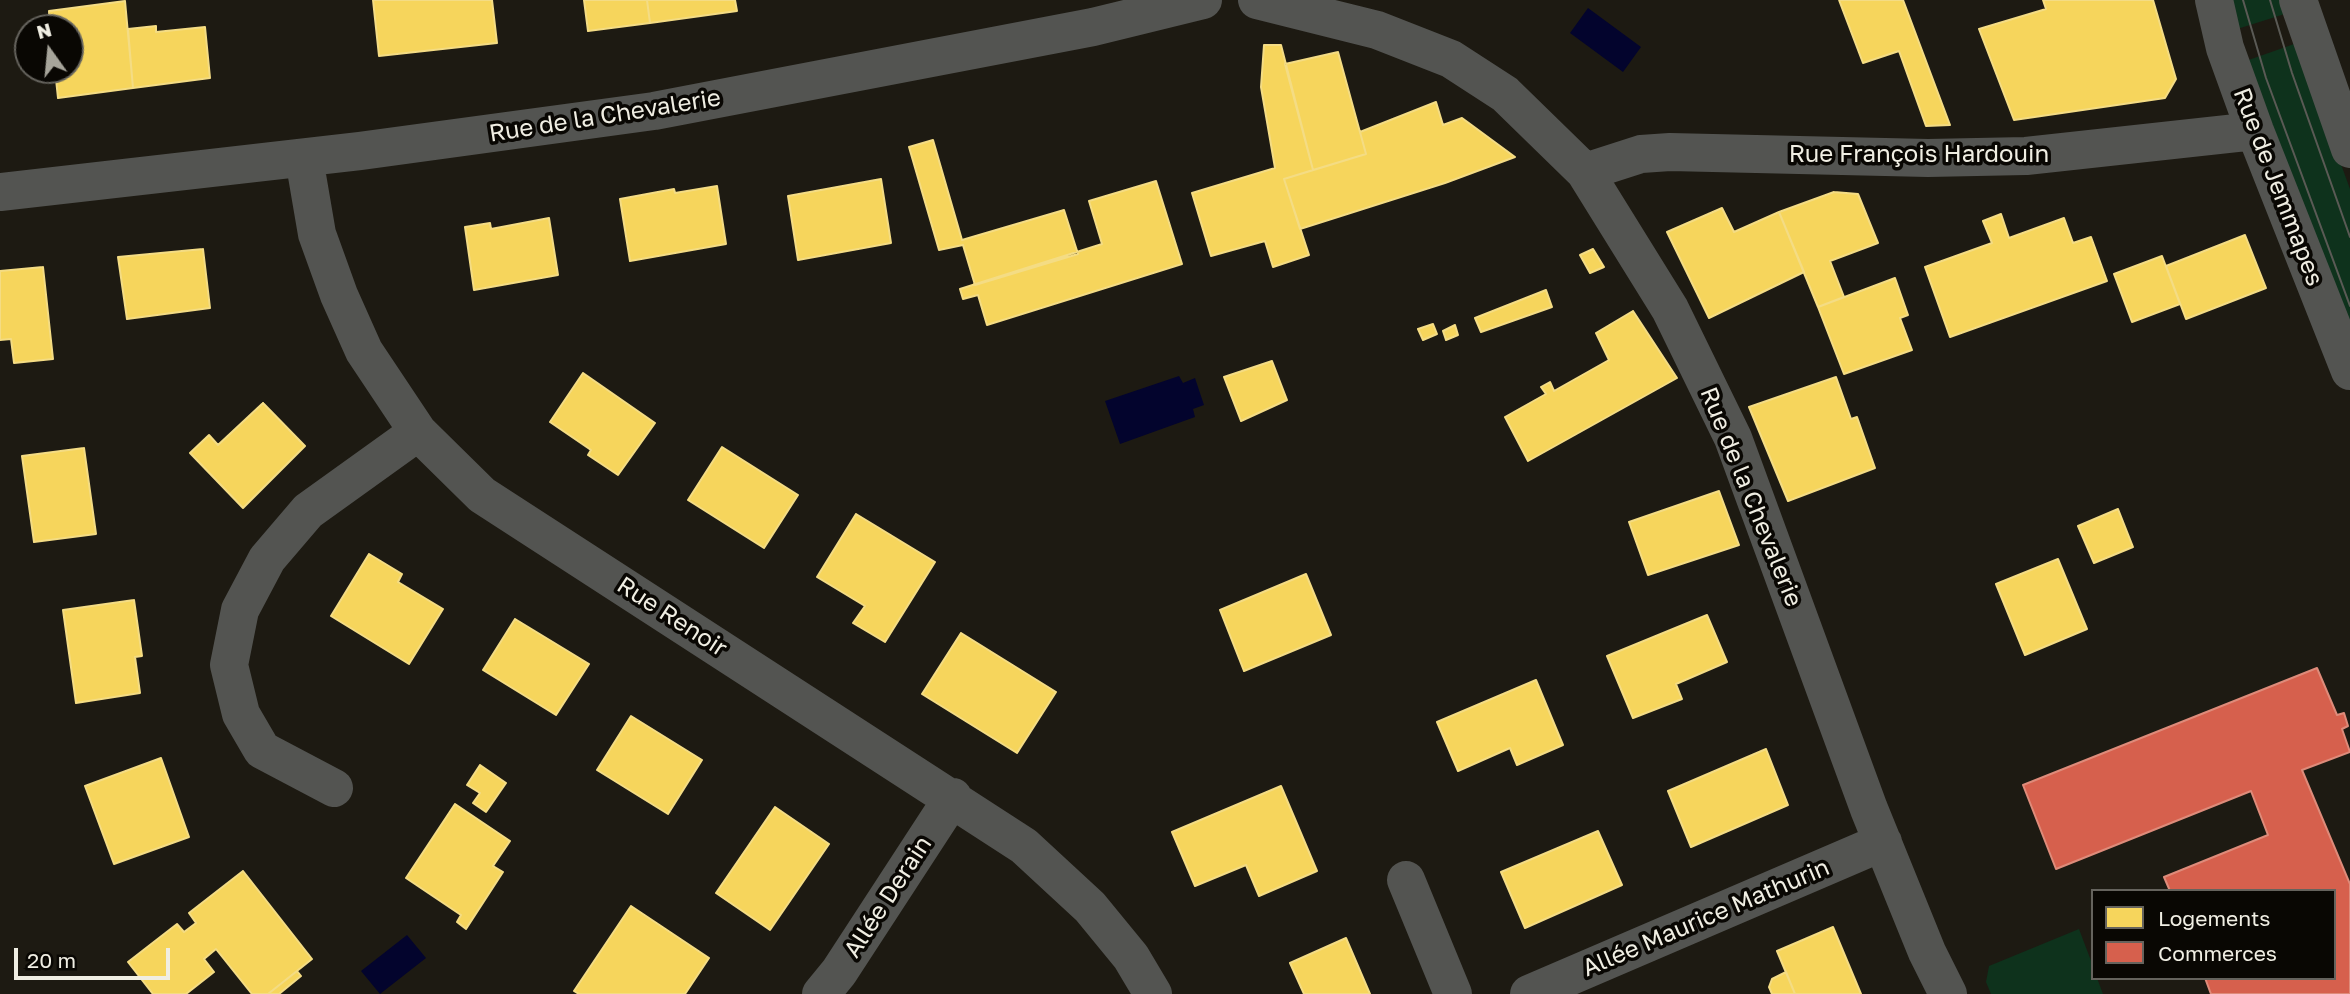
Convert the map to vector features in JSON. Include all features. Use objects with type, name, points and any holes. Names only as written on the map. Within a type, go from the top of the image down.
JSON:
[{"type":"street","name":"Rue de la Chevalerie","points":[[0,192],[304,158],[654,111],[1093,27],[1203,0]]},
{"type":"street","name":"Rue de la Chevalerie","points":[[1257,0],[1377,30],[1451,59],[1505,94],[1585,172],[1670,309],[1733,438],[1883,842],[1927,952],[1948,994]]},
{"type":"street","name":"Rue de Jemmapes","points":[[2214,0],[2225,48],[2255,131],[2350,371]]},
{"type":"street","points":[[2298,0],[2344,109],[2350,149]]},
{"type":"street","name":"Rue François Hardouin","points":[[1585,172],[1642,154],[1670,152],[1928,158],[2026,156],[2255,131]]},
{"type":"street","name":"Rue Renoir","points":[[304,158],[317,234],[339,295],[365,351],[418,432],[482,495],[953,797],[1024,846],[1090,907],[1130,957],[1153,994]]},
{"type":"street","points":[[334,788],[262,750],[241,714],[229,664],[240,610],[267,559],[308,512],[418,432]]},
{"type":"street","name":"Allée Derain","points":[[821,994],[839,972],[953,797]]},
{"type":"street","name":"Allée Maurice Mathurin","points":[[1529,994],[1883,842]]},
{"type":"street","points":[[1406,880],[1453,994]]},
{"type":"green space","points":[[2229,0],[2284,0],[2288,13],[2234,30]]},
{"type":"green space","points":[[2297,43],[2350,189],[2350,337],[2240,63]]},
{"type":"green space","points":[[2079,929],[2091,961],[2091,980],[2098,980],[2103,994],[1991,994],[1986,982],[1989,966]]},
{"type":"water","points":[[1588,8],[1641,47],[1623,72],[1570,33]]},
{"type":"water","points":[[1179,376],[1183,383],[1195,378],[1204,405],[1193,409],[1195,417],[1120,444],[1105,401]]},
{"type":"water","points":[[407,935],[426,958],[380,994],[361,971]]},
{"type":"building: Logements","points":[[373,0],[492,0],[497,43],[379,56]]},
{"type":"building: Logements","points":[[584,0],[647,0],[650,23],[588,31]]},
{"type":"building: Logements","points":[[647,0],[735,0],[737,11],[650,23]]},
{"type":"building: Logements","points":[[1839,0],[1903,0],[1950,125],[1926,126],[1899,51],[1863,63]]},
{"type":"building: Logements","points":[[2043,0],[2153,0],[2176,79],[2165,98],[2014,120],[1979,29],[2046,9]]},
{"type":"building: Logements","points":[[125,1],[133,88],[58,98],[56,84],[84,84],[84,14],[49,14],[49,11]]},
{"type":"building: Logements","points":[[156,26],[156,32],[205,27],[210,78],[133,88],[128,29]]},
{"type":"building: Logements","points":[[1264,45],[1281,45],[1313,170],[1284,179],[1309,255],[1273,267],[1265,241],[1211,256],[1192,193],[1275,168],[1261,87]]},
{"type":"building: Logements","points":[[1338,52],[1366,154],[1313,170],[1285,64]]},
{"type":"building: Logements","points":[[1436,102],[1443,125],[1462,118],[1515,157],[1445,183],[1300,229],[1284,179],[1366,154],[1360,132]]},
{"type":"building: Logements","points":[[933,140],[962,240],[1064,210],[1078,254],[975,285],[963,245],[939,250],[909,147]]},
{"type":"building: Logements","points":[[881,179],[891,243],[798,260],[788,196]]},
{"type":"building: Logements","points":[[1156,181],[1182,264],[987,325],[978,295],[963,299],[960,289],[1102,244],[1089,201]]},
{"type":"building: Logements","points":[[717,186],[726,244],[630,261],[620,199],[674,189],[675,193]]},
{"type":"building: Logements","points":[[1834,192],[1858,194],[1878,243],[1830,261],[1844,297],[1818,307],[1779,212]]},
{"type":"building: Logements","points":[[1722,208],[1734,232],[1779,212],[1804,272],[1709,318],[1667,232]]},
{"type":"building: Logements","points":[[2001,214],[2009,238],[2064,218],[2073,243],[2091,237],[2107,281],[1950,337],[1925,267],[1992,243],[1983,221]]},
{"type":"building: Logements","points":[[549,218],[558,275],[474,290],[465,227],[490,223],[491,229]]},
{"type":"building: Logements","points":[[2245,235],[2266,288],[2186,319],[2166,266]]},
{"type":"building: Logements","points":[[203,249],[210,308],[127,319],[118,257]]},
{"type":"building: Logements","points":[[1593,249],[1604,267],[1590,273],[1580,255]]},
{"type":"building: Logements","points":[[2162,256],[2180,304],[2132,322],[2114,274]]},
{"type":"building: Logements","points":[[43,267],[53,359],[14,363],[11,339],[0,340],[0,271]]},
{"type":"building: Logements","points":[[1895,278],[1908,315],[1900,318],[1912,350],[1844,374],[1818,307]]},
{"type":"building: Logements","points":[[1546,290],[1552,307],[1481,332],[1475,318]]},
{"type":"building: Logements","points":[[1633,311],[1677,378],[1528,461],[1505,417],[1546,394],[1541,387],[1550,382],[1554,391],[1609,360],[1596,333]]},
{"type":"building: Logements","points":[[1433,324],[1437,334],[1423,340],[1418,329]]},
{"type":"building: Logements","points":[[1455,325],[1458,335],[1446,340],[1443,331]]},
{"type":"building: Logements","points":[[1272,361],[1287,400],[1241,421],[1224,377]]},
{"type":"building: Logements","points":[[583,373],[655,423],[618,475],[588,455],[591,450],[550,422]]},
{"type":"building: Logements","points":[[1836,377],[1851,419],[1857,417],[1875,468],[1788,501],[1749,407]]},
{"type":"building: Logements","points":[[263,403],[305,446],[243,508],[190,453],[209,435],[218,445]]},
{"type":"building: Logements","points":[[722,447],[798,495],[764,548],[688,500]]},
{"type":"building: Logements","points":[[84,448],[96,534],[34,542],[22,456]]},
{"type":"building: Logements","points":[[1719,491],[1739,545],[1648,575],[1629,522]]},
{"type":"building: Logements","points":[[2118,509],[2133,547],[2094,563],[2078,526]]},
{"type":"building: Logements","points":[[856,514],[935,562],[885,642],[853,623],[865,606],[817,577]]},
{"type":"building: Logements","points":[[369,554],[402,574],[398,582],[443,609],[409,664],[331,616]]},
{"type":"building: Logements","points":[[2058,559],[2087,629],[2025,655],[1996,584]]},
{"type":"building: Logements","points":[[1306,574],[1331,635],[1244,671],[1220,610]]},
{"type":"building: Logements","points":[[134,600],[142,656],[135,657],[140,693],[76,703],[63,610]]},
{"type":"building: Logements","points":[[1707,615],[1727,662],[1676,684],[1682,699],[1633,718],[1607,656]]},
{"type":"building: Logements","points":[[515,619],[589,664],[556,715],[483,670]]},
{"type":"building: Logements","points":[[961,633],[1056,692],[1017,753],[922,694]]},
{"type":"building: Logements","points":[[1536,680],[1563,745],[1517,765],[1510,748],[1458,771],[1437,722]]},
{"type":"building: Logements","points":[[631,716],[702,760],[668,814],[597,770]]},
{"type":"building: Logements","points":[[1766,749],[1788,805],[1691,847],[1668,791]]},
{"type":"building: Logements","points":[[161,758],[189,837],[114,864],[85,786]]},
{"type":"building: Logements","points":[[480,765],[506,783],[486,812],[473,803],[480,793],[467,785]]},
{"type":"building: Logements","points":[[1281,786],[1317,871],[1259,896],[1246,865],[1195,886],[1172,832]]},
{"type":"building: Logements","points":[[455,804],[510,841],[493,866],[503,872],[466,929],[457,922],[461,915],[406,878]]},
{"type":"building: Logements","points":[[775,807],[829,844],[770,930],[716,893]]},
{"type":"building: Logements","points":[[1598,831],[1622,885],[1525,928],[1501,872]]},
{"type":"building: Logements","points":[[243,871],[312,959],[268,994],[252,994],[216,949],[204,959],[214,972],[186,994],[153,994],[128,962],[177,924],[184,932],[196,923],[189,913]]},
{"type":"building: Logements","points":[[631,906],[709,958],[685,994],[579,994],[574,991]]},
{"type":"building: Logements","points":[[1833,927],[1861,994],[1795,994],[1777,951]]},
{"type":"building: Logements","points":[[1346,938],[1370,994],[1304,994],[1290,963]]},
{"type":"building: Logements","points":[[297,971],[301,976],[279,994],[268,994]]},
{"type":"building: Logements","points":[[1786,972],[1795,994],[1772,994],[1769,987],[1772,979]]},
{"type":"building: Commerces","points":[[2317,668],[2337,715],[2344,713],[2348,726],[2342,729],[2350,752],[2302,770],[2350,884],[2350,994],[2211,994],[2206,980],[2336,980],[2336,889],[2169,889],[2164,877],[2268,835],[2251,791],[2056,869],[2023,785]]},
{"type":"tram line","points":[[2243,0],[2266,78],[2350,306]]},
{"type":"tram line","points":[[2270,0],[2292,73],[2350,237]]}]
